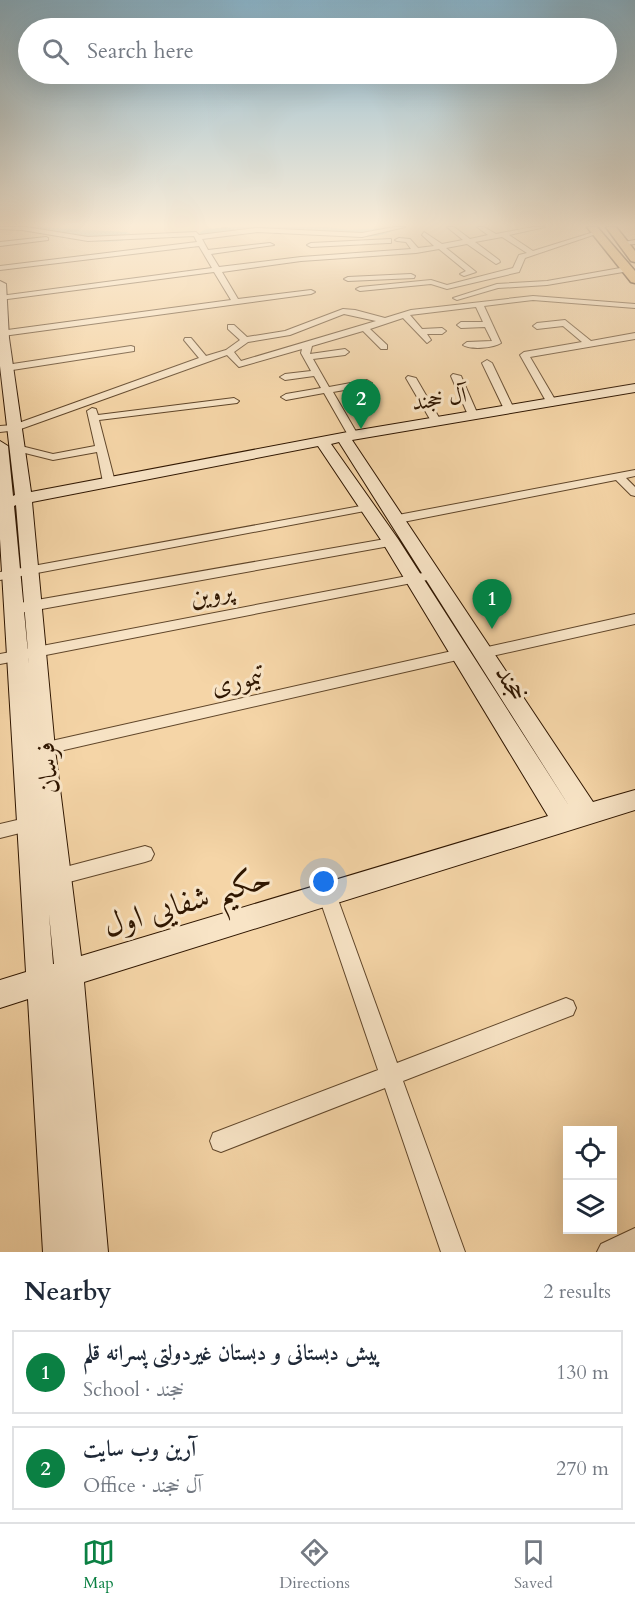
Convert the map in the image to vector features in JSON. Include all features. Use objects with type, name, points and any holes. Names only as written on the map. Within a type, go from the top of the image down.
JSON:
[{"type":"street","points":[[1,293],[69,285]]},
{"type":"street","points":[[226,285],[236,302]]},
{"type":"street","points":[[360,289],[396,285]]},
{"type":"street","points":[[442,285],[453,285]]},
{"type":"street","points":[[229,352],[239,364],[382,320],[458,302],[497,286],[511,285]]},
{"type":"street","points":[[447,287],[458,302],[479,304],[533,298],[635,306]]},
{"type":"street","points":[[3,333],[311,292]]},
{"type":"street","name":"فرسان","points":[[1,293],[6,368],[6,448],[14,574],[24,607],[19,655],[58,877],[69,972],[91,1252]]},
{"type":"street","points":[[467,345],[497,343],[479,304]]},
{"type":"street","points":[[6,448],[89,400],[229,352],[245,340],[287,333],[343,311],[382,320]]},
{"type":"street","points":[[404,314],[427,340]]},
{"type":"street","points":[[461,325],[488,324]]},
{"type":"street","points":[[537,326],[565,324],[587,342]]},
{"type":"street","points":[[231,327],[245,340]]},
{"type":"street","points":[[364,327],[384,346]]},
{"type":"street","points":[[420,332],[442,331]]},
{"type":"street","points":[[552,403],[524,355],[587,342],[635,336]]},
{"type":"street","points":[[188,339],[204,359]]},
{"type":"street","points":[[308,344],[305,347],[308,357],[327,390],[349,440]]},
{"type":"street","points":[[6,368],[131,349]]},
{"type":"street","points":[[308,357],[345,352]]},
{"type":"street","points":[[487,363],[509,409]]},
{"type":"street","points":[[285,377],[317,373]]},
{"type":"street","points":[[456,376],[472,415]]},
{"type":"street","points":[[411,378],[436,421]]},
{"type":"street","points":[[285,397],[367,383]]},
{"type":"street","name":"آل خجند","points":[[326,447],[331,448],[349,440],[436,421],[635,388]]},
{"type":"street","points":[[89,400],[102,448],[108,482]]},
{"type":"street","points":[[94,418],[234,401]]},
{"type":"street","name":"خجند","points":[[349,440],[483,653],[576,818]]},
{"type":"street","points":[[9,498],[326,447]]},
{"type":"street","name":"خجند","points":[[326,447],[391,542],[461,654],[560,792]]},
{"type":"street","points":[[6,448],[53,457],[102,448]]},
{"type":"street","points":[[398,519],[635,473]]},
{"type":"street","points":[[618,476],[635,493]]},
{"type":"street","points":[[14,574],[366,508]]},
{"type":"street","points":[[24,607],[391,542]]},
{"type":"street","name":"پروین","points":[[19,655],[434,574]]},
{"type":"street","points":[[483,653],[635,619]]},
{"type":"street","name":"تیموری","points":[[35,751],[461,654]]},
{"type":"street","name":"فرسان","points":[[35,751],[30,824],[60,1252]]},
{"type":"street","name":"حکیم شفایی اول","points":[[0,994],[576,818],[633,804]]},
{"type":"street","points":[[0,831],[30,824]]},
{"type":"street","points":[[34,884],[145,854]]},
{"type":"street","points":[[327,894],[453,1252]]},
{"type":"street","points":[[221,1141],[566,1008]]},
{"type":"street","points":[[609,1252],[635,1240]]},
{"type":"place","name":"آرین وب سایت","points":[[361,429]]},
{"type":"place","name":"پیش دبستانی و دبستان غیردولتی پسرانه قلم","points":[[492,629]]}]
